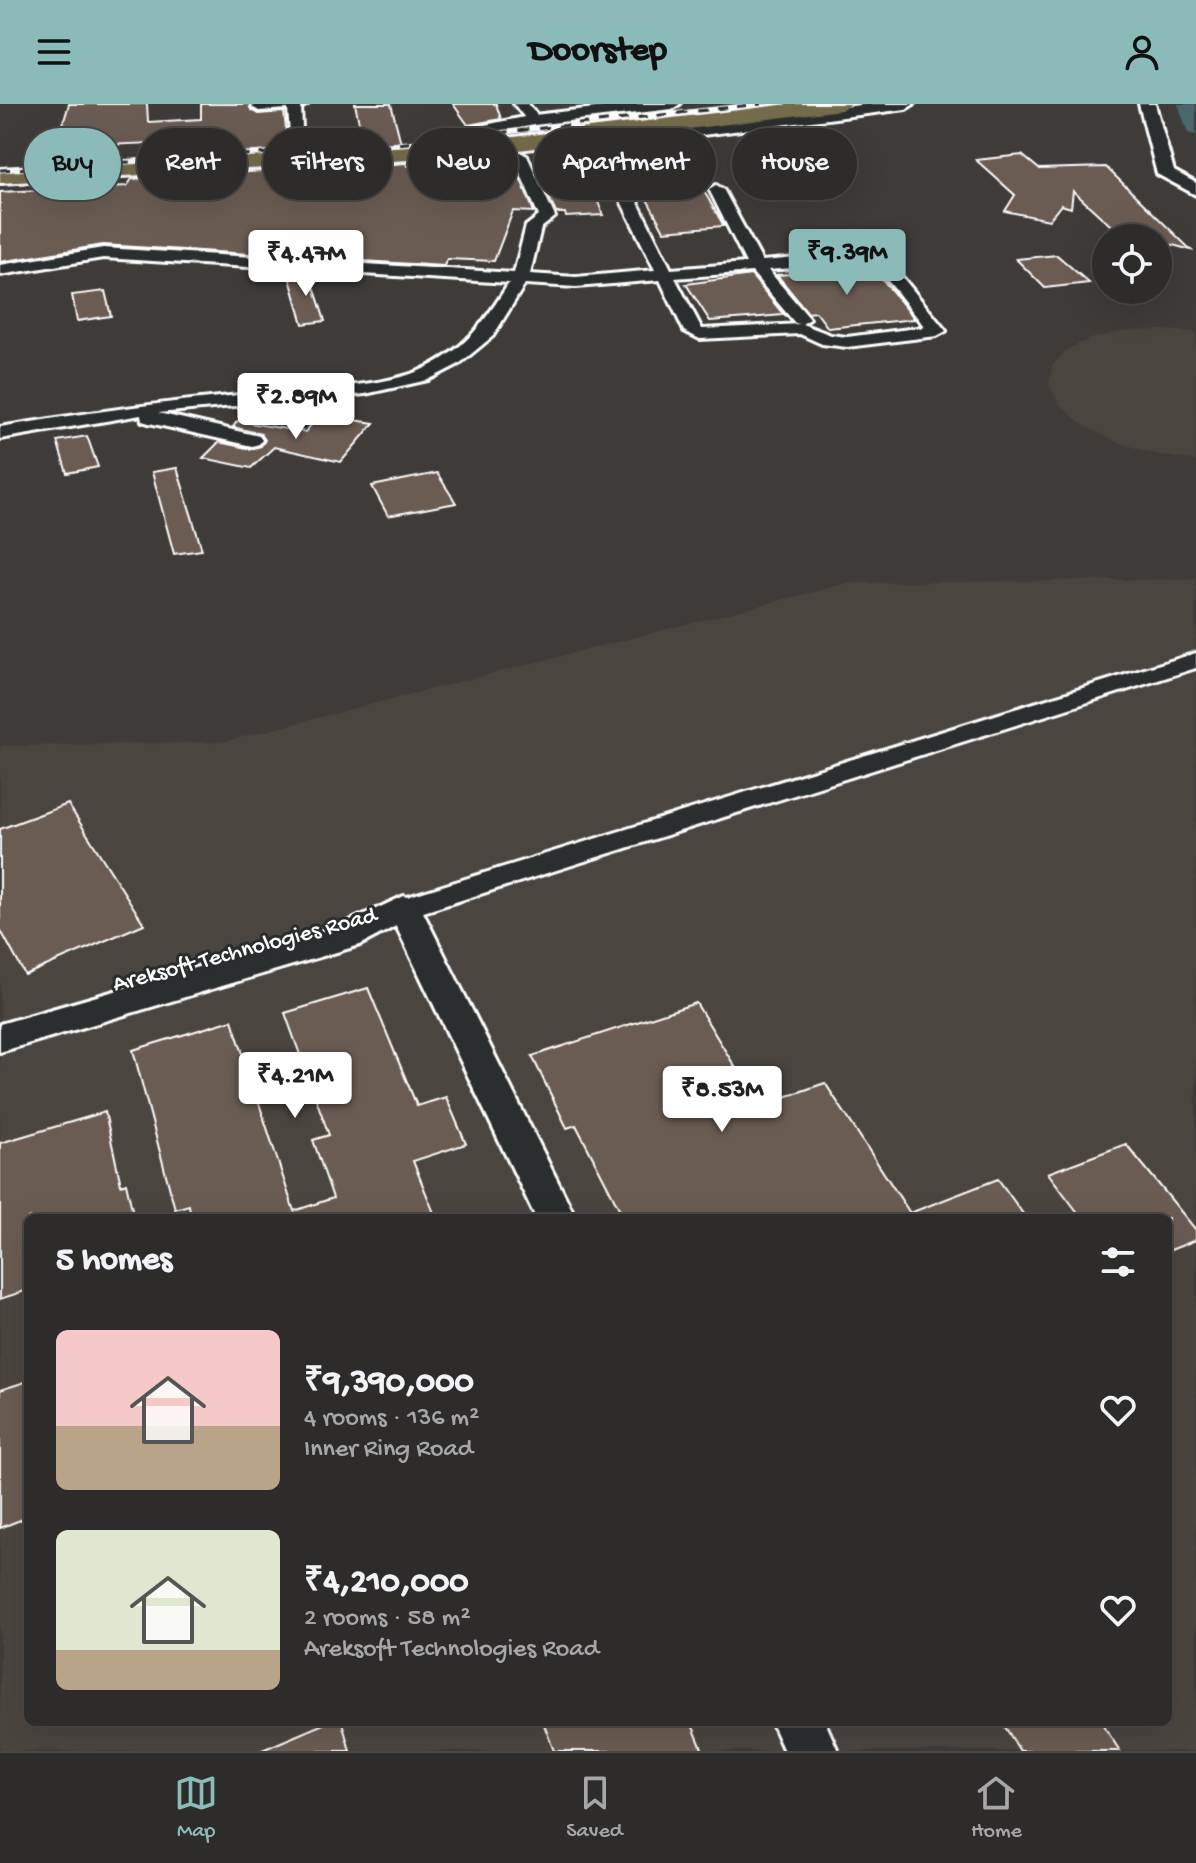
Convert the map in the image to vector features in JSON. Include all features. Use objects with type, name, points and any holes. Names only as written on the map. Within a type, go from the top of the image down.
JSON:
[{"type":"highway","points":[[511,128],[664,106],[741,104]]},
{"type":"highway","points":[[0,176],[463,150],[529,139],[841,104]]},
{"type":"highway","points":[[8,163],[263,147]]},
{"type":"street","points":[[294,104],[296,128]]},
{"type":"street","points":[[259,107],[301,104]]},
{"type":"street","points":[[0,433],[125,411],[365,388],[422,376],[453,360],[487,332],[521,276],[534,226],[547,217],[521,104]]},
{"type":"street","points":[[518,139],[569,147],[906,104]]},
{"type":"street","points":[[1147,104],[1166,174],[1196,190]]},
{"type":"street","points":[[529,139],[664,106]]},
{"type":"street","points":[[716,189],[757,268],[801,319]]},
{"type":"street","points":[[0,270],[103,253],[521,276],[576,282],[665,275],[757,268],[875,257],[937,331],[847,342],[828,340],[802,329],[700,334],[693,331],[665,275],[628,200]]},
{"type":"street","points":[[125,411],[252,440]]},
{"type":"street","points":[[554,1214],[404,908],[658,831],[1196,660]]},
{"type":"street","name":"Areksoft Technologies Road","points":[[0,1019],[343,921],[404,908]]},
{"type":"street","name":"Areksoft Technologies Road","points":[[0,1038],[348,936],[404,908]]},
{"type":"street","points":[[799,1726],[812,1751]]},
{"type":"shaded area","points":[[1123,331],[1196,332],[1196,461],[1159,455],[1117,442],[1083,425],[1060,405],[1049,385],[1052,366],[1066,350],[1090,339]]},
{"type":"shaded area","points":[[1196,579],[1196,1751],[0,1751],[0,746],[222,742],[848,583]]},
{"type":"building","points":[[69,104],[147,104],[148,122],[201,119],[201,104],[251,104],[251,110],[258,114],[284,112],[286,128],[263,128],[263,152],[247,152],[247,128],[137,128],[137,144],[121,144],[121,128],[62,128]]},
{"type":"building","points":[[355,104],[391,104],[401,143],[392,144],[392,128],[360,128]]},
{"type":"building","points":[[453,104],[496,104],[501,119],[468,125]]},
{"type":"building","points":[[1022,155],[1039,169],[1106,167],[1164,224],[1109,224],[1073,191],[1071,208],[1061,205],[1049,220],[1005,211],[1015,195],[976,160]]},
{"type":"building","points":[[406,163],[408,200],[518,200],[518,172],[534,212],[513,211],[494,261],[447,259],[444,266],[103,245],[0,262],[0,192],[24,191],[24,200],[121,200],[121,186],[137,179],[137,200],[247,200],[247,172],[263,171],[263,200],[392,200],[392,164]]},
{"type":"building","points":[[550,200],[597,200],[603,215],[566,217],[565,213],[556,213]]},
{"type":"building","points":[[647,200],[709,200],[724,226],[664,231]]},
{"type":"building","points":[[1172,231],[1191,250],[1172,245]]},
{"type":"building","points":[[1057,255],[1089,283],[1045,288],[1016,259]]},
{"type":"building","points":[[874,269],[915,319],[828,328],[816,312],[808,313],[777,275]]},
{"type":"building","points":[[288,272],[310,274],[325,321],[303,324]]},
{"type":"building","points":[[751,275],[784,315],[710,321],[686,284]]},
{"type":"building","points":[[105,291],[111,316],[77,321],[72,295]]},
{"type":"building","points":[[320,415],[374,423],[341,462],[274,447],[251,468],[203,458],[219,442],[251,449],[261,446],[265,440],[261,434],[233,427],[237,421],[305,432]]},
{"type":"building","points":[[87,436],[98,467],[67,473],[57,441]]},
{"type":"building","points":[[177,468],[202,550],[174,554],[152,472]]},
{"type":"building","points":[[437,473],[456,503],[388,516],[372,486]]},
{"type":"building","points":[[68,804],[144,924],[25,975],[0,929],[0,829]]},
{"type":"building","points":[[368,988],[417,1106],[446,1097],[466,1144],[413,1161],[434,1214],[190,1214],[189,1205],[175,1209],[133,1050],[232,1020],[294,1211],[333,1198],[313,1140],[329,1135],[285,1013]]},
{"type":"building","points":[[696,1003],[759,1106],[825,1083],[910,1213],[998,1179],[1023,1214],[622,1214],[576,1125],[567,1128],[532,1056]]},
{"type":"building","points":[[105,1112],[121,1185],[126,1183],[133,1214],[24,1214],[24,1291],[0,1299],[0,1143]]},
{"type":"building","points":[[1126,1144],[1196,1230],[1196,1240],[1172,1249],[1172,1214],[1079,1214],[1048,1173]]},
{"type":"building","points":[[24,1382],[24,1519],[0,1528],[0,1390]]},
{"type":"building","points":[[319,1726],[343,1726],[350,1751],[260,1751]]},
{"type":"building","points":[[545,1726],[693,1726],[703,1751],[554,1751]]},
{"type":"building","points":[[1004,1726],[1104,1726],[1120,1751],[1020,1751]]},
{"type":"waterway","points":[[1189,104],[1196,128]]},
{"type":"railway","points":[[0,170],[370,147],[761,104]]}]
